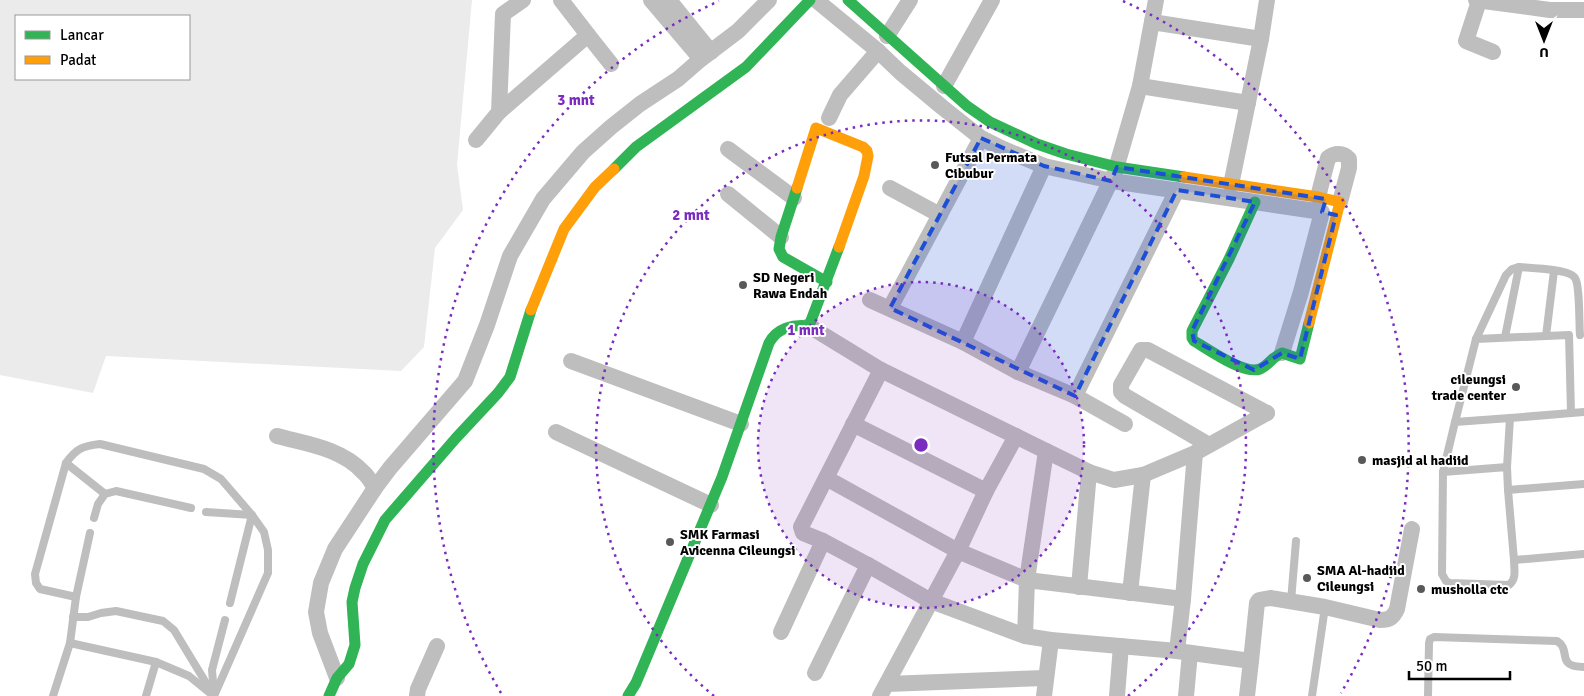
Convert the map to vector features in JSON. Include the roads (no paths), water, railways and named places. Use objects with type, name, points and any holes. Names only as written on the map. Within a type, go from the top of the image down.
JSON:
[{"type":"street","points":[[499,112],[504,7],[523,0]]},
{"type":"street","points":[[561,0],[611,64]]},
{"type":"street","points":[[651,0],[706,55]]},
{"type":"street","points":[[669,0],[706,55]]},
{"type":"street","points":[[337,678],[320,633],[316,612],[321,583],[336,550],[375,488],[407,447],[464,381],[487,325],[510,256],[543,199],[583,152],[611,127],[640,104],[678,79],[738,31],[769,0]]},
{"type":"street","points":[[329,696],[337,678],[349,664],[355,645],[352,602],[355,588],[363,564],[385,520],[510,377],[530,312],[564,229],[595,187],[636,147],[746,67],[810,0]]},
{"type":"street","points":[[816,0],[981,138],[1044,166],[1231,185],[1328,205]]},
{"type":"street","points":[[848,0],[967,106],[990,122],[1016,134],[1114,174],[1177,190],[1256,202],[1328,205]]},
{"type":"street","points":[[887,36],[910,0]]},
{"type":"street","points":[[944,86],[992,0]]},
{"type":"street","points":[[1018,372],[1114,174],[1140,86],[1156,0]]},
{"type":"street","points":[[1231,185],[1261,39],[1267,0]]},
{"type":"street","points":[[1493,52],[1466,41],[1478,0],[1550,10],[1584,10]]},
{"type":"street","points":[[1152,22],[1261,39]]},
{"type":"street","points":[[476,140],[499,112],[588,35]]},
{"type":"street","points":[[829,118],[840,95],[878,51]]},
{"type":"street","points":[[1140,86],[1248,103]]},
{"type":"street","points":[[809,326],[827,282],[868,162],[867,151],[863,147],[816,128],[779,249],[783,257],[827,282]]},
{"type":"street","points":[[890,308],[981,138]]},
{"type":"street","points":[[728,149],[794,198]]},
{"type":"street","points":[[963,342],[1044,166]]},
{"type":"street","points":[[890,188],[940,214]]},
{"type":"street","points":[[1075,396],[1177,190]]},
{"type":"street","points":[[728,194],[781,238]]},
{"type":"street","points":[[1256,202],[1192,331],[1192,338],[1212,352],[1236,364],[1254,370],[1259,370],[1272,357],[1282,353],[1300,359],[1328,205]]},
{"type":"street","points":[[1282,353],[1328,205]]},
{"type":"street","points":[[870,300],[963,342],[1018,372],[1075,396],[1126,424]]},
{"type":"street","points":[[628,696],[636,683],[711,505],[741,424],[755,379],[772,338],[784,328],[802,325],[809,326],[881,370],[1046,452],[1090,472],[1114,480],[1144,475],[1195,453],[1267,414],[1148,350],[1141,350],[1120,385],[1120,392],[1209,445]]},
{"type":"street","points":[[571,361],[741,424]]},
{"type":"street","points":[[881,370],[801,529],[804,534],[822,541],[868,565],[931,601],[1025,636],[1183,652],[1250,661]]},
{"type":"street","points":[[853,424],[986,491]]},
{"type":"street","points":[[556,432],[711,505]]},
{"type":"street","points":[[276,436],[335,452],[363,472],[375,488]]},
{"type":"street","points":[[884,690],[958,551],[986,491],[1016,436]]},
{"type":"street","points":[[1025,636],[1027,580],[1046,452]]},
{"type":"street","points":[[1186,696],[1183,652],[1183,599],[1195,453]]},
{"type":"street","points":[[1079,587],[1090,472]]},
{"type":"street","points":[[1130,593],[1144,475]]},
{"type":"street","points":[[826,478],[958,551],[1027,580],[1183,599]]},
{"type":"street","points":[[1247,696],[1259,600],[1265,598],[1291,601],[1380,620],[1388,620],[1394,616],[1397,609],[1412,529]]},
{"type":"street","points":[[781,632],[822,541]]},
{"type":"street","points":[[815,673],[868,565]]},
{"type":"street","points":[[1044,696],[1051,640]]},
{"type":"street","points":[[417,696],[418,689],[437,646]]},
{"type":"street","points":[[1117,696],[1121,646]]},
{"type":"street","points":[[884,690],[1045,678]]},
{"type":"lane","points":[[1505,337],[1519,267]]},
{"type":"lane","points":[[1476,339],[1582,336],[1576,278],[1568,272],[1519,267],[1512,269],[1506,275],[1476,339],[1443,472],[1442,570],[1446,581],[1450,583],[1509,586],[1513,582],[1514,560],[1507,467],[1510,418]]},
{"type":"lane","points":[[1546,336],[1554,271]]},
{"type":"lane","points":[[1569,336],[1571,413]]},
{"type":"lane","points":[[1455,422],[1584,412]]},
{"type":"lane","points":[[76,597],[40,590],[36,583],[35,574],[66,463],[74,452],[87,445],[100,444],[204,469],[221,479],[264,532],[268,550],[268,573],[214,696]]},
{"type":"lane","points":[[66,463],[104,494],[116,492],[191,508]]},
{"type":"lane","points":[[1443,472],[1507,467]]},
{"type":"lane","points":[[1508,490],[1584,484]]},
{"type":"lane","points":[[94,518],[98,504],[104,494]]},
{"type":"lane","points":[[206,512],[252,515]]},
{"type":"lane","points":[[230,602],[252,515]]},
{"type":"lane","points":[[53,696],[70,644],[76,597],[90,533]]},
{"type":"lane","points":[[1291,601],[1296,541]]},
{"type":"lane","points":[[1514,560],[1584,554]]},
{"type":"lane","points":[[1312,696],[1325,607]]},
{"type":"lane","points":[[74,617],[88,617],[116,611],[163,621],[174,630],[214,696]]},
{"type":"lane","points":[[214,696],[212,670],[225,620]]},
{"type":"lane","points":[[1428,696],[1429,644],[1430,639],[1434,637],[1557,641],[1561,644],[1568,664],[1584,667]]},
{"type":"lane","points":[[70,644],[156,662],[189,676],[214,696]]},
{"type":"lane","points":[[146,696],[156,662]]},
{"type":"place","name":"Futsal Permata Cibubur","points":[[935,165]]},
{"type":"place","name":"SD Negeri Rawa Endah","points":[[743,285]]},
{"type":"place","name":"cileungsi trade center","points":[[1516,387]]},
{"type":"place","name":"masjid al hadiid","points":[[1362,460]]},
{"type":"place","name":"SMK Farmasi Avicenna Cileungsi","points":[[670,542]]},
{"type":"place","name":"SMA Al-hadiid Cileungsi","points":[[1307,578]]},
{"type":"place","name":"musholla ctc","points":[[1421,589]]}]
